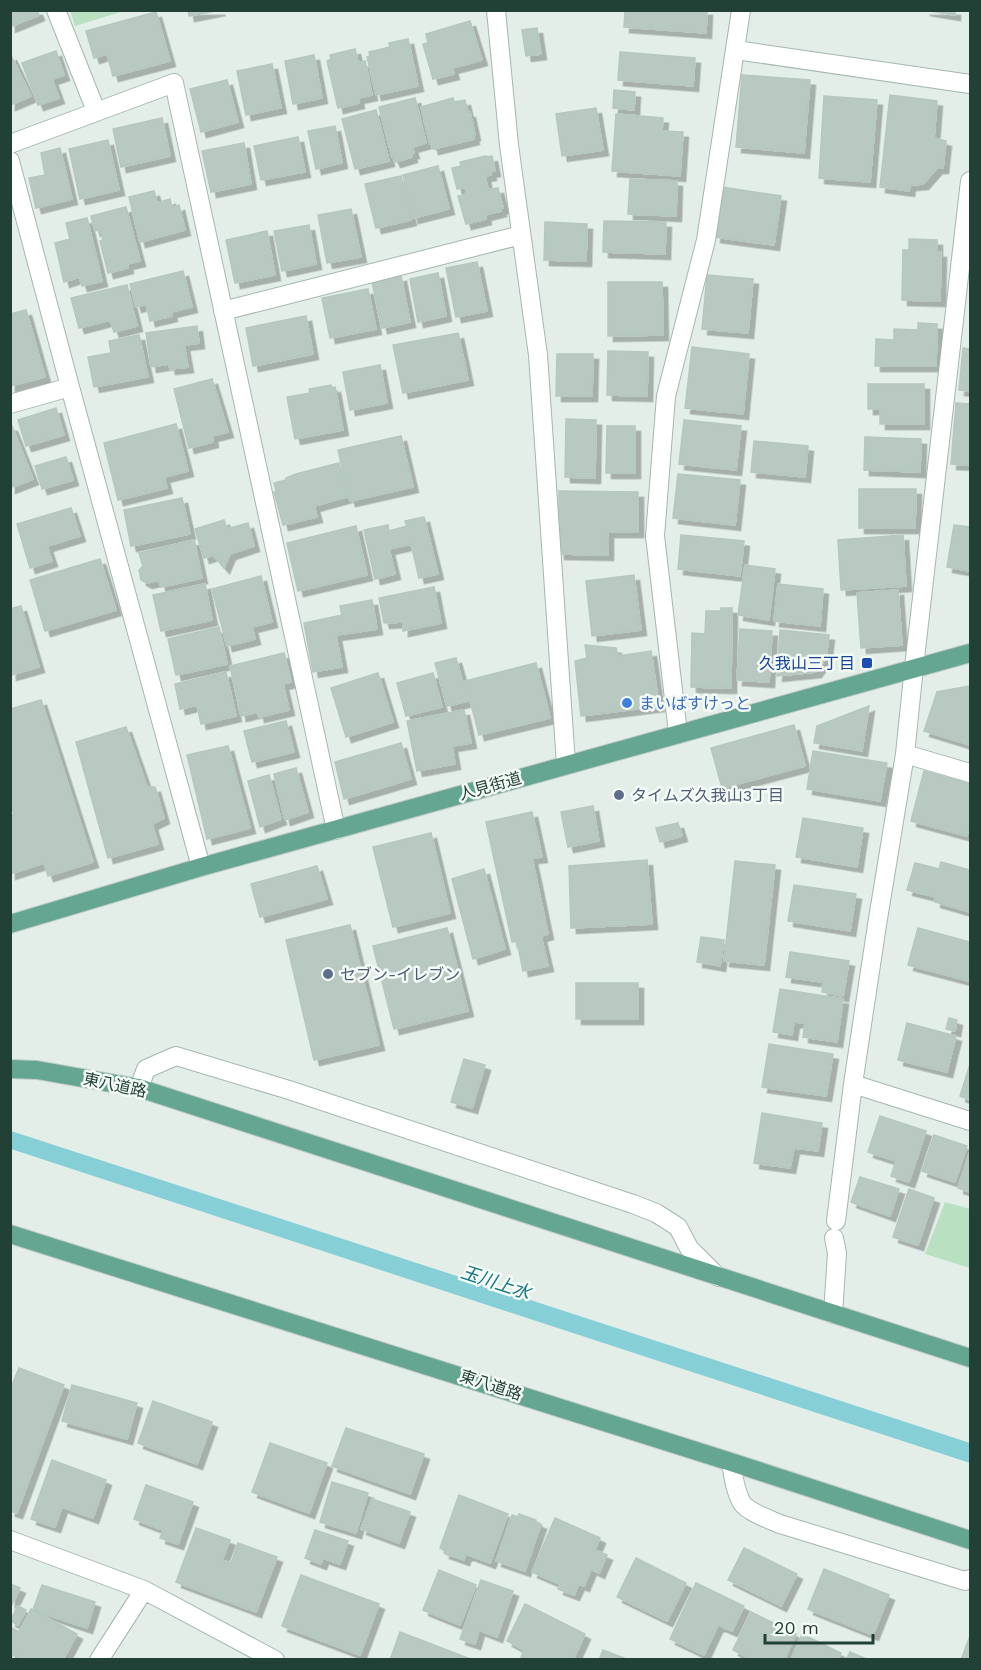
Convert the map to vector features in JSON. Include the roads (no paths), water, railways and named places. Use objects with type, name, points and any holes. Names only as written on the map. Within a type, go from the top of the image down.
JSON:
[{"type":"main road","name":"人見街道","points":[[10,924],[201,867],[970,652]]},
{"type":"main road","name":"東八道路","points":[[10,1069],[37,1070],[139,1088],[970,1358]]},
{"type":"main road","name":"東八道路","points":[[10,1234],[970,1540]]},
{"type":"street","points":[[56,10],[96,111]]},
{"type":"street","points":[[496,10],[509,146],[538,355],[566,764]]},
{"type":"street","points":[[678,733],[655,536],[666,396],[706,240],[741,10]]},
{"type":"street","points":[[736,50],[970,84]]},
{"type":"street","points":[[10,144],[174,83],[336,830]]},
{"type":"street","points":[[10,161],[201,867]]},
{"type":"street","points":[[833,1314],[837,1253],[835,1230],[853,1084],[905,754],[970,181]]},
{"type":"street","points":[[223,311],[521,235]]},
{"type":"street","points":[[10,404],[70,387]]},
{"type":"street","points":[[905,754],[970,773]]},
{"type":"street","points":[[139,1088],[146,1069],[176,1056],[301,1094],[656,1213],[678,1227],[690,1248],[718,1276]]},
{"type":"street","points":[[853,1084],[970,1121]]},
{"type":"street","points":[[731,1462],[734,1483],[743,1505],[759,1514],[780,1524],[924,1569],[965,1581],[970,1579]]},
{"type":"street","points":[[10,1540],[144,1590],[276,1659]]},
{"type":"street","points":[[99,1659],[144,1590]]},
{"type":"water","points":[[11,1131],[970,1443],[970,1463],[11,1149]]},
{"type":"place","name":"久我山三丁目","points":[[867,663]]},
{"type":"place","name":"まいばすけっと","points":[[627,703]]},
{"type":"place","name":"タイムズ久我山3丁目","points":[[619,795]]},
{"type":"place","name":"セブン-イレブン","points":[[328,974]]},
{"type":"water label","name":"玉川上水","points":[[496,1282]]}]
